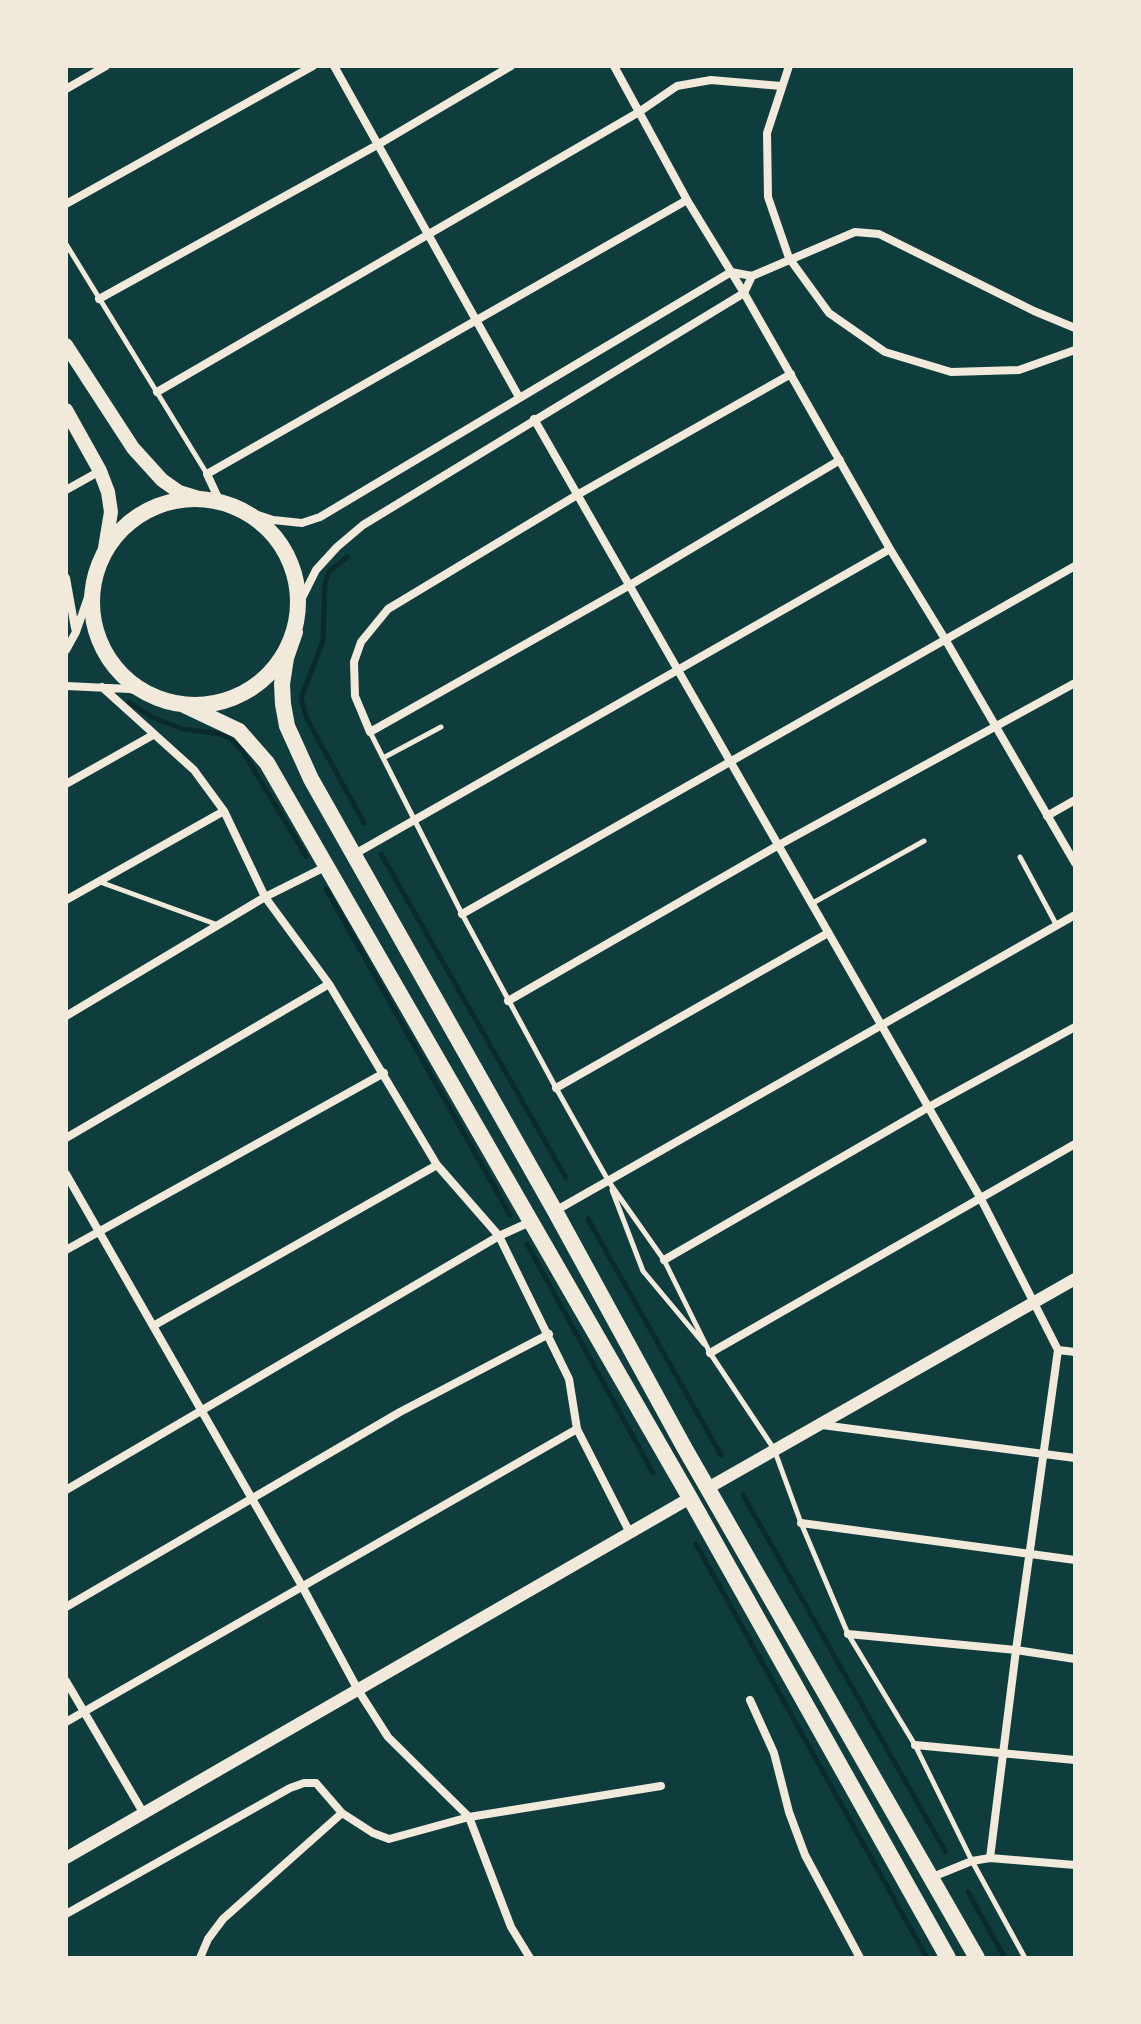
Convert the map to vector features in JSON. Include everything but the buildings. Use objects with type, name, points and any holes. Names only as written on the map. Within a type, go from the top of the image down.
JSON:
[{"type":"main road","points":[[66,345],[133,448],[162,480],[179,492],[243,510],[265,526],[283,546],[295,574],[299,604],[282,684],[287,726],[311,779],[708,1488],[977,1958]]},
{"type":"main road","points":[[66,410],[100,471],[108,492],[111,512],[104,554],[94,580],[92,607],[97,634],[108,659],[127,680],[149,695],[182,704],[239,731],[267,763],[690,1498],[948,1958]]},
{"type":"main road","points":[[104,554],[121,530],[145,512],[173,502],[202,499]]},
{"type":"main road","points":[[182,704],[206,705],[229,700],[250,690],[284,656],[295,632]]},
{"type":"street","points":[[66,89],[106,66]]},
{"type":"street","points":[[66,204],[313,66]]},
{"type":"street","points":[[334,66],[519,397]]},
{"type":"street","points":[[99,299],[379,144],[511,66]]},
{"type":"street","points":[[614,66],[687,200],[1075,863]]},
{"type":"street","points":[[789,66],[767,133],[768,197],[789,258],[829,313],[885,352],[951,372],[1019,370],[1075,350]]},
{"type":"street","points":[[157,392],[639,112],[677,86],[711,80],[781,86]]},
{"type":"street","points":[[220,502],[207,474],[687,200]]},
{"type":"street","points":[[243,510],[273,520],[302,523],[346,503],[731,272],[752,276],[855,232],[879,234],[1034,311],[1075,328]]},
{"type":"street","points":[[299,604],[316,570],[363,525],[744,293],[752,276]]},
{"type":"street","points":[[791,374],[577,495],[388,609],[361,642],[354,662],[353,684],[370,732],[630,585],[840,460]]},
{"type":"street","points":[[534,419],[981,1199],[1058,1350],[990,1858]]},
{"type":"street","points":[[66,490],[100,471]]},
{"type":"street","points":[[353,855],[890,549]]},
{"type":"street","points":[[462,914],[1075,566]]},
{"type":"street","points":[[66,578],[76,632]]},
{"type":"street","points":[[66,650],[76,632],[94,580]]},
{"type":"street","points":[[508,1001],[777,846],[1075,683]]},
{"type":"street","points":[[66,686],[130,689],[149,695]]},
{"type":"street","points":[[102,687],[194,770],[224,811],[265,897],[329,984],[437,1165],[499,1236],[569,1379],[577,1429],[630,1533]]},
{"type":"street","points":[[66,784],[153,735]]},
{"type":"street","points":[[1047,816],[1075,800]]},
{"type":"street","points":[[66,900],[224,811]]},
{"type":"street","points":[[66,1016],[265,897],[327,866]]},
{"type":"street","points":[[555,1211],[1075,915]]},
{"type":"street","points":[[556,1088],[828,933]]},
{"type":"street","points":[[66,1138],[329,984]]},
{"type":"street","points":[[664,1260],[927,1108],[1075,1027]]},
{"type":"street","points":[[66,1250],[384,1073]]},
{"type":"street","points":[[710,1353],[1075,1144]]},
{"type":"street","points":[[153,1326],[437,1165]]},
{"type":"street","points":[[66,1174],[253,1499],[358,1690],[388,1737],[469,1817],[511,1927],[530,1958]]},
{"type":"street","points":[[66,1490],[499,1236],[530,1222]]},
{"type":"street","points":[[708,1488],[1075,1279]]},
{"type":"street","points":[[66,1607],[400,1412],[549,1334]]},
{"type":"street","points":[[1058,1350],[1075,1352]]},
{"type":"street","points":[[820,1424],[1075,1458]]},
{"type":"street","points":[[66,1722],[577,1429]]},
{"type":"street","points":[[66,1858],[690,1498]]},
{"type":"street","points":[[801,1523],[1075,1560]]},
{"type":"street","points":[[848,1634],[1016,1650],[1075,1659]]},
{"type":"street","points":[[66,1681],[144,1814]]},
{"type":"street","points":[[750,1700],[774,1753],[789,1812],[805,1855],[860,1958]]},
{"type":"street","points":[[915,1745],[1075,1760]]},
{"type":"street","points":[[66,1914],[304,1783],[316,1783],[342,1813],[373,1833],[389,1839],[469,1817],[661,1786]]},
{"type":"street","points":[[200,1958],[208,1939],[223,1919],[342,1813]]},
{"type":"street","points":[[930,1878],[972,1861],[990,1858],[1075,1865]]},
{"type":"lane","points":[[66,244],[207,474]]},
{"type":"lane","points":[[383,758],[441,727]]},
{"type":"lane","points":[[370,732],[508,1001],[609,1182],[664,1260],[710,1353]]},
{"type":"lane","points":[[811,904],[924,841]]},
{"type":"lane","points":[[1020,857],[1057,926]]},
{"type":"lane","points":[[99,881],[218,925]]},
{"type":"lane","points":[[609,1182],[643,1271],[710,1353],[774,1449],[801,1523],[848,1634],[915,1745],[972,1861],[1025,1958]]},
{"type":"waterway","points":[[347,557],[329,572],[325,584],[323,641],[301,698],[307,719],[364,823]]},
{"type":"waterway","points":[[129,702],[152,717],[182,729],[230,738],[242,750],[306,856]]},
{"type":"waterway","points":[[381,854],[566,1178]]},
{"type":"waterway","points":[[326,889],[510,1215]]},
{"type":"waterway","points":[[588,1219],[721,1455]]},
{"type":"waterway","points":[[527,1244],[653,1473]]},
{"type":"waterway","points":[[743,1495],[945,1851]]},
{"type":"waterway","points":[[696,1544],[927,1958]]},
{"type":"waterway","points":[[968,1892],[1005,1958]]}]
